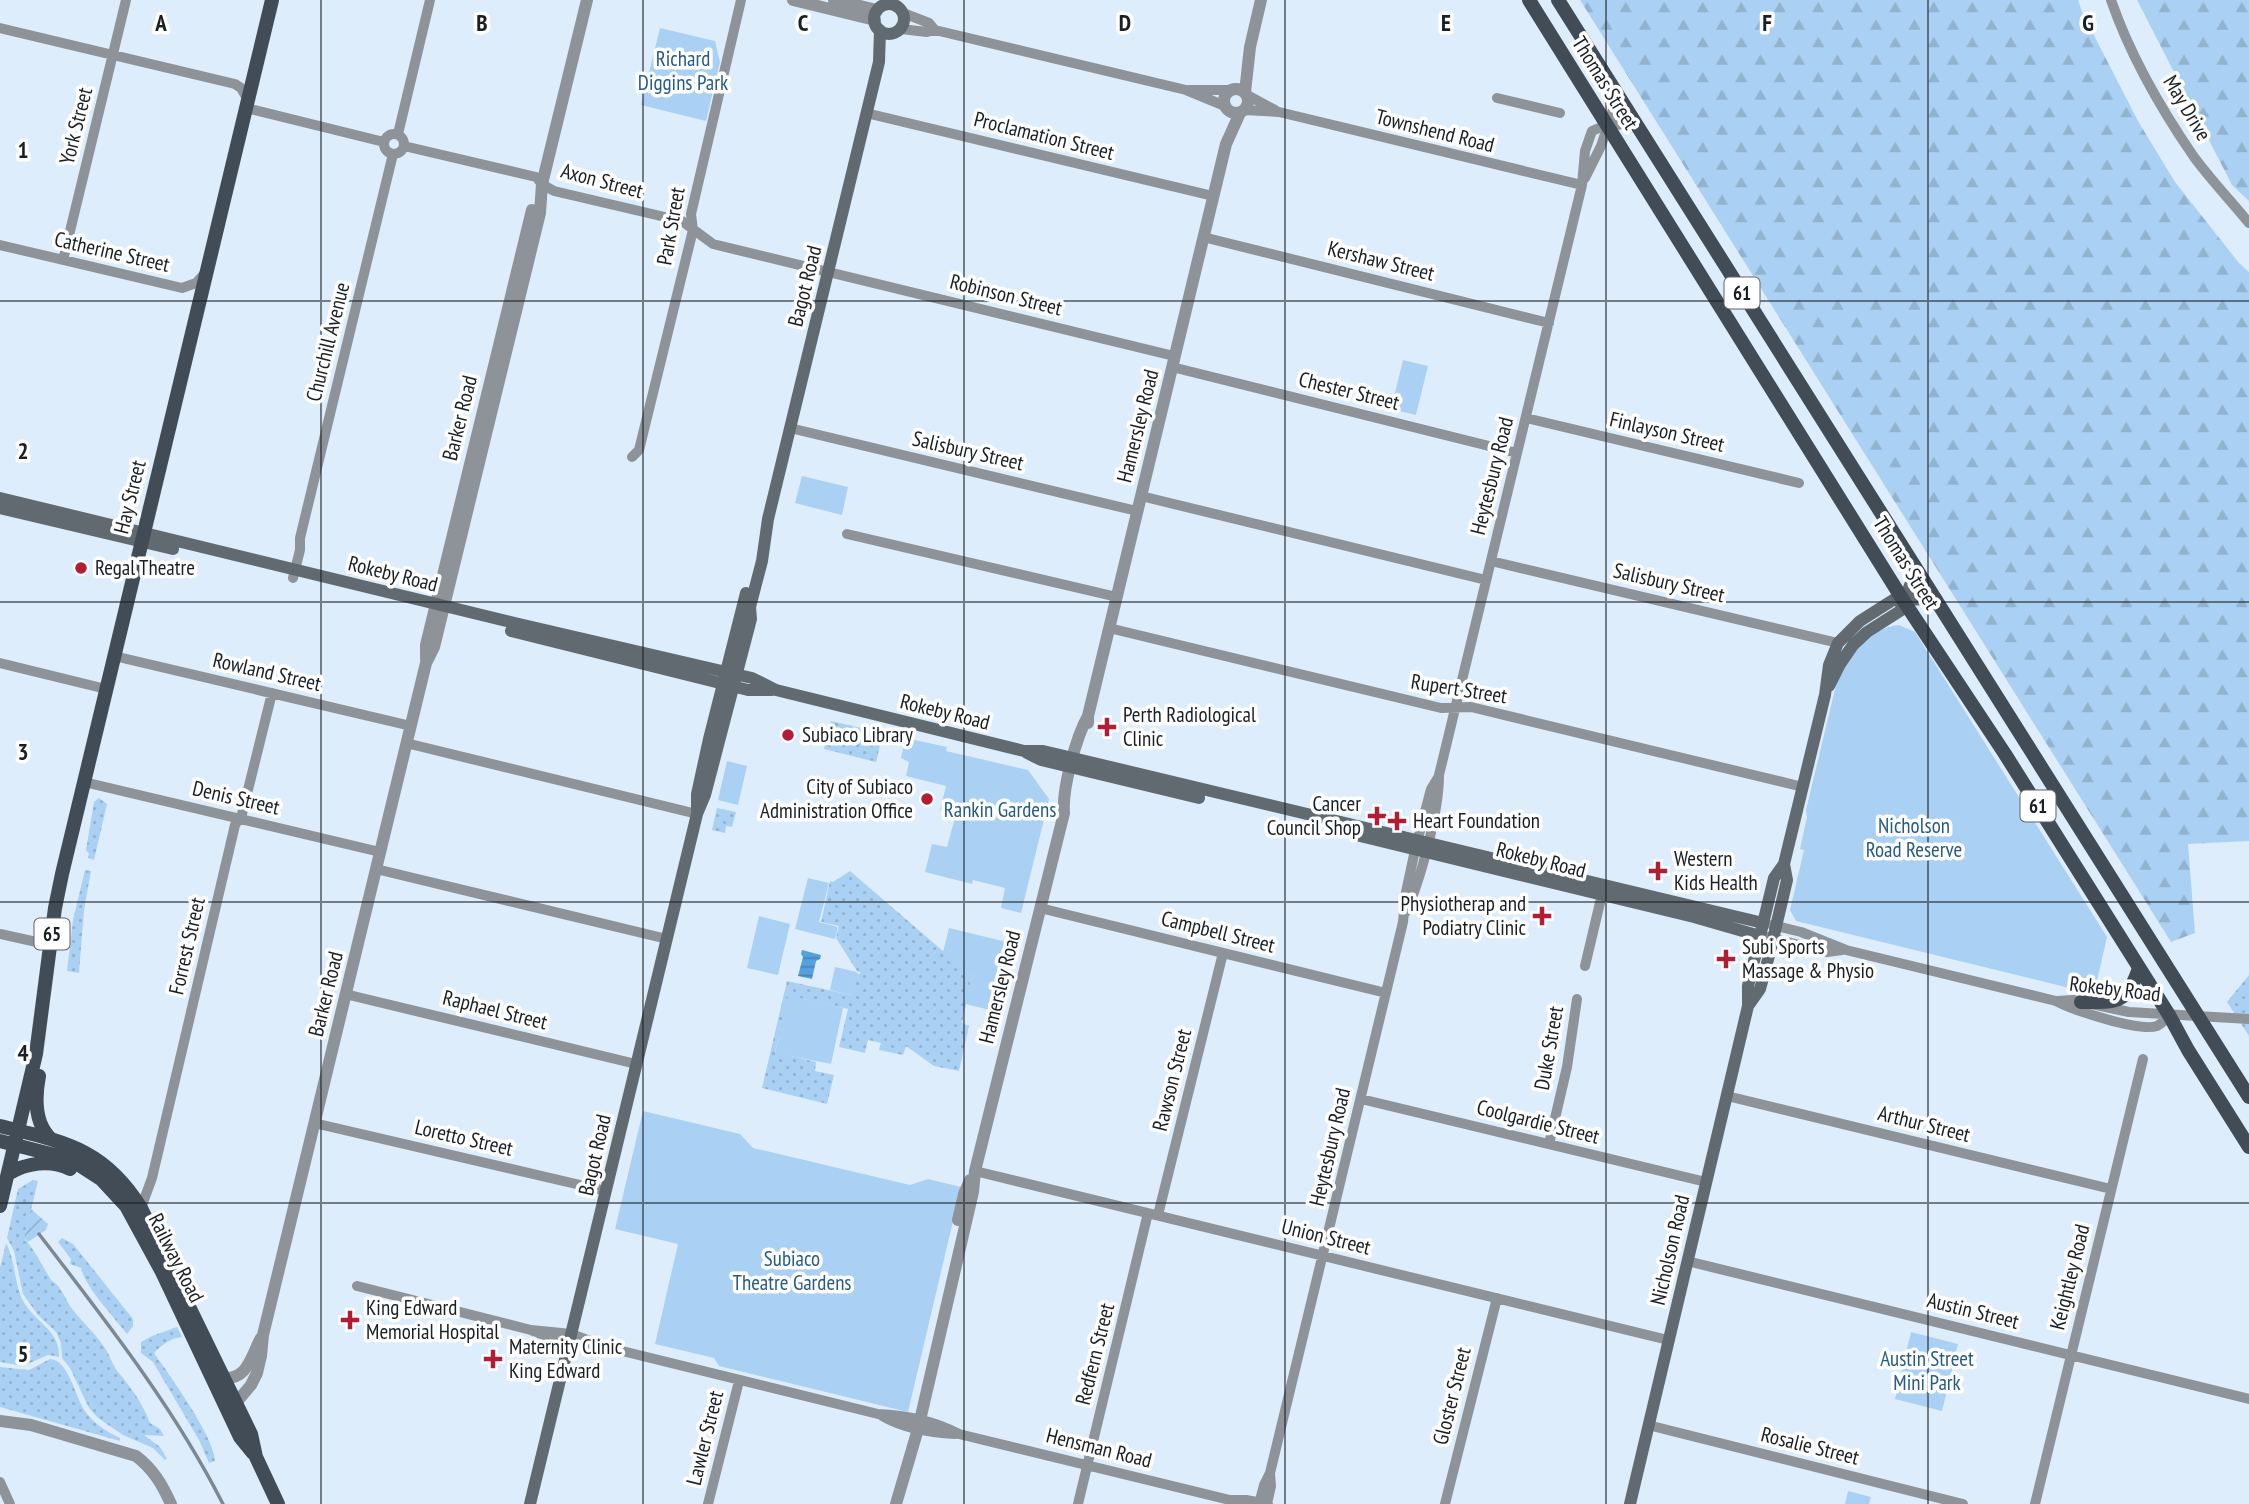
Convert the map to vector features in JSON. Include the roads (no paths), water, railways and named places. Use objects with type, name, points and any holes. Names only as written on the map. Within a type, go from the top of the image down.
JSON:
[{"type":"main road","name":"Hay Street","points":[[0,1206],[8,1174],[6,1138],[36,1054],[62,874],[272,0]]},
{"type":"main road","name":"Thomas Street","points":[[1529,0],[1903,600],[2006,754],[2249,1147]]},
{"type":"main road","name":"Thomas Street","points":[[1558,0],[2249,1097]]},
{"type":"main road","name":"Bagot Road","points":[[530,1504],[696,814],[705,795],[719,740],[730,679],[751,619],[750,607],[762,561],[768,519],[890,15]]},
{"type":"main road","name":"Rokeby Road","points":[[0,498],[142,537],[730,679],[752,678],[776,690],[1024,751],[1043,751],[1076,764],[1768,931]]},
{"type":"main road","name":"Rokeby Road","points":[[0,508],[142,537]]},
{"type":"main road","name":"Nicholson Road","points":[[1825,695],[1853,645],[1867,632],[1900,611],[1916,570]]},
{"type":"main road","name":"Nicholson Road","points":[[1630,1504],[1748,1006],[1748,986],[1768,931],[1774,878],[1784,864],[1825,695],[1829,665],[1838,643],[1860,621],[1893,600],[1935,599]]},
{"type":"main road","points":[[2081,1002],[2105,1002],[2122,998],[2131,990],[2139,968]]},
{"type":"main road","points":[[36,1054],[40,1072],[37,1087],[39,1119],[51,1139]]},
{"type":"main road","name":"Railway Road","points":[[6,1138],[51,1139],[73,1146],[101,1161],[120,1177],[141,1208],[251,1434],[256,1457],[278,1504]]},
{"type":"main road","name":"Railway Road","points":[[6,1138],[70,1159],[101,1179],[126,1206],[162,1272],[240,1437],[256,1457]]},
{"type":"main road","points":[[8,1174],[25,1166],[45,1163],[64,1166],[83,1175],[101,1179]]},
{"type":"street","name":"York Street","points":[[64,260],[126,0]]},
{"type":"street","points":[[398,134],[430,0]]},
{"type":"street","name":"Barker Road","points":[[235,1404],[257,1373],[262,1335],[345,994],[426,663],[434,647],[439,609],[531,212],[542,184],[587,0]]},
{"type":"street","name":"Park Street","points":[[632,457],[639,450],[693,230],[691,214],[741,0]]},
{"type":"street","name":"Townshend Road","points":[[793,0],[929,23],[935,30]]},
{"type":"street","name":"Townshend Road","points":[[835,0],[890,15],[926,32],[935,30],[1186,90],[1225,107]]},
{"type":"street","points":[[1239,91],[1261,0]]},
{"type":"street","name":"May Drive","points":[[2111,0],[2149,84],[2195,157],[2249,223]]},
{"type":"street","points":[[0,28],[236,84],[241,88],[247,104],[384,142]]},
{"type":"street","name":"Townshend Road","points":[[1186,90],[1239,91],[1279,112]]},
{"type":"street","points":[[1239,91],[1248,103],[1242,112],[1232,113],[1225,107],[1225,95],[1239,91]]},
{"type":"street","name":"Heytesbury Road","points":[[1264,1504],[1264,1485],[1270,1473],[1324,1256],[1406,912],[1415,893],[1431,789],[1439,775],[1582,185],[1601,146],[1618,93]]},
{"type":"street","points":[[1497,98],[1560,113]]},
{"type":"street","name":"Hamersley Road","points":[[1225,107],[1226,144]]},
{"type":"street","name":"Townshend Road","points":[[1242,112],[1279,112],[1582,185]]},
{"type":"street","name":"Hamersley Road","points":[[896,1504],[1040,908],[1064,813],[1070,804],[1080,730],[1088,716],[1226,144],[1242,112]]},
{"type":"street","name":"Proclamation Street","points":[[866,113],[1213,196]]},
{"type":"street","points":[[1606,125],[1636,124]]},
{"type":"street","points":[[398,134],[404,141],[404,146],[400,153],[393,154],[385,149],[384,142],[389,135],[398,134]]},
{"type":"street","name":"Axon Street","points":[[404,146],[536,177],[554,191],[682,221],[713,244],[828,271]]},
{"type":"street","name":"Churchill Avenue","points":[[291,573],[294,547],[300,538],[393,154]]},
{"type":"street","name":"Kershaw Street","points":[[1203,237],[1549,323]]},
{"type":"street","name":"Catherine Street","points":[[0,244],[182,288],[196,284],[207,270]]},
{"type":"street","name":"Robinson Street","points":[[828,271],[1173,362]]},
{"type":"street","name":"Chester Street","points":[[1173,362],[1517,453]]},
{"type":"street","name":"Finlayson Street","points":[[1525,418],[1799,483]]},
{"type":"street","name":"Salisbury Street","points":[[790,428],[1137,511]]},
{"type":"street","points":[[1141,496],[1486,580]]},
{"type":"street","points":[[847,534],[1117,597]]},
{"type":"street","name":"Salisbury Street","points":[[1491,561],[1838,643]]},
{"type":"street","name":"Rupert Street","points":[[1109,628],[1441,708],[1471,707],[1803,787]]},
{"type":"street","name":"Rowland Street","points":[[114,656],[411,726]]},
{"type":"street","points":[[0,663],[106,689]]},
{"type":"street","name":"Forrest Street","points":[[141,1208],[155,1165],[235,825],[242,814],[272,693]]},
{"type":"street","points":[[407,743],[696,814]]},
{"type":"street","name":"Denis Street","points":[[83,782],[380,852]]},
{"type":"street","points":[[376,869],[667,939]]},
{"type":"street","points":[[1585,966],[1603,891]]},
{"type":"street","name":"Campbell Street","points":[[1040,908],[1386,993]]},
{"type":"street","name":"Rokeby Road","points":[[1768,931],[1801,932],[1846,950],[2056,1001],[2081,1002],[2129,1012],[2249,1019]]},
{"type":"street","points":[[0,934],[50,945]]},
{"type":"street","name":"Rawson Street","points":[[1153,1214],[1223,953]]},
{"type":"street","name":"Raphael Street","points":[[345,994],[636,1064]]},
{"type":"street","name":"Duke Street","points":[[1549,1144],[1567,1068],[1577,999]]},
{"type":"street","name":"Rokeby Road","points":[[2056,1001],[2071,1009],[2139,1026],[2159,1025],[2169,1015]]},
{"type":"street","name":"Keightley Road","points":[[2035,1504],[2143,1059]]},
{"type":"street","name":"Arthur Street","points":[[1727,1096],[2111,1189]]},
{"type":"street","name":"Coolgardie Street","points":[[1361,1099],[1706,1182]]},
{"type":"street","name":"Loretto Street","points":[[314,1123],[606,1191]]},
{"type":"street","name":"Union Street","points":[[975,1171],[1668,1340]]},
{"type":"street","name":"Redfern Street","points":[[1078,1504],[1153,1214]]},
{"type":"street","name":"Austin Street","points":[[1687,1261],[2249,1399]]},
{"type":"street","name":"Hensman Road","points":[[357,1286],[878,1415],[892,1422],[942,1425],[959,1434],[1233,1502],[1264,1504]]},
{"type":"street","name":"Gloster Street","points":[[1445,1504],[1497,1298]]},
{"type":"street","name":"Barker Road","points":[[223,1378],[235,1378],[243,1373],[262,1335]]},
{"type":"street","name":"Lawler Street","points":[[708,1504],[738,1381]]},
{"type":"street","points":[[0,1412],[30,1425]]},
{"type":"street","points":[[0,1421],[30,1425],[136,1455],[148,1464],[159,1479],[171,1504]]},
{"type":"street","name":"Rosalie Street","points":[[1648,1424],[1963,1504]]},
{"type":"street","points":[[0,1482],[10,1504]]},
{"type":"water","points":[[802,950],[821,955],[816,961],[812,979],[798,976]]},
{"type":"railway","points":[[39,1234],[161,1399],[223,1504]]},
{"type":"place","name":"Regal Theatre","points":[[81,568]]},
{"type":"place","name":"Perth Radiological Clinic","points":[[1107,727]]},
{"type":"place","name":"Subiaco Library","points":[[788,735]]},
{"type":"place","name":"City of Subiaco Administration Office","points":[[927,799]]},
{"type":"place","name":"Cancer Council Shop","points":[[1377,816]]},
{"type":"place","name":"Heart Foundation","points":[[1397,821]]},
{"type":"place","name":"Western Kids Health","points":[[1658,871]]},
{"type":"place","name":"Physiotherap and Podiatry Clinic","points":[[1542,916]]},
{"type":"place","name":"Subi Sports Massage & Physio","points":[[1726,959]]},
{"type":"place","name":"King Edward Memorial Hospital","points":[[350,1320]]},
{"type":"place","name":"Maternity Clinic King Edward","points":[[493,1359]]},
{"type":"park label","name":"Richard Diggins Park","points":[[683,71]]},
{"type":"park label","name":"Rankin Gardens","points":[[1000,810]]},
{"type":"park label","name":"Nicholson Road Reserve","points":[[1914,838]]},
{"type":"park label","name":"Subiaco Theatre Gardens","points":[[792,1271]]},
{"type":"park label","name":"Austin Street Mini Park","points":[[1927,1371]]}]
